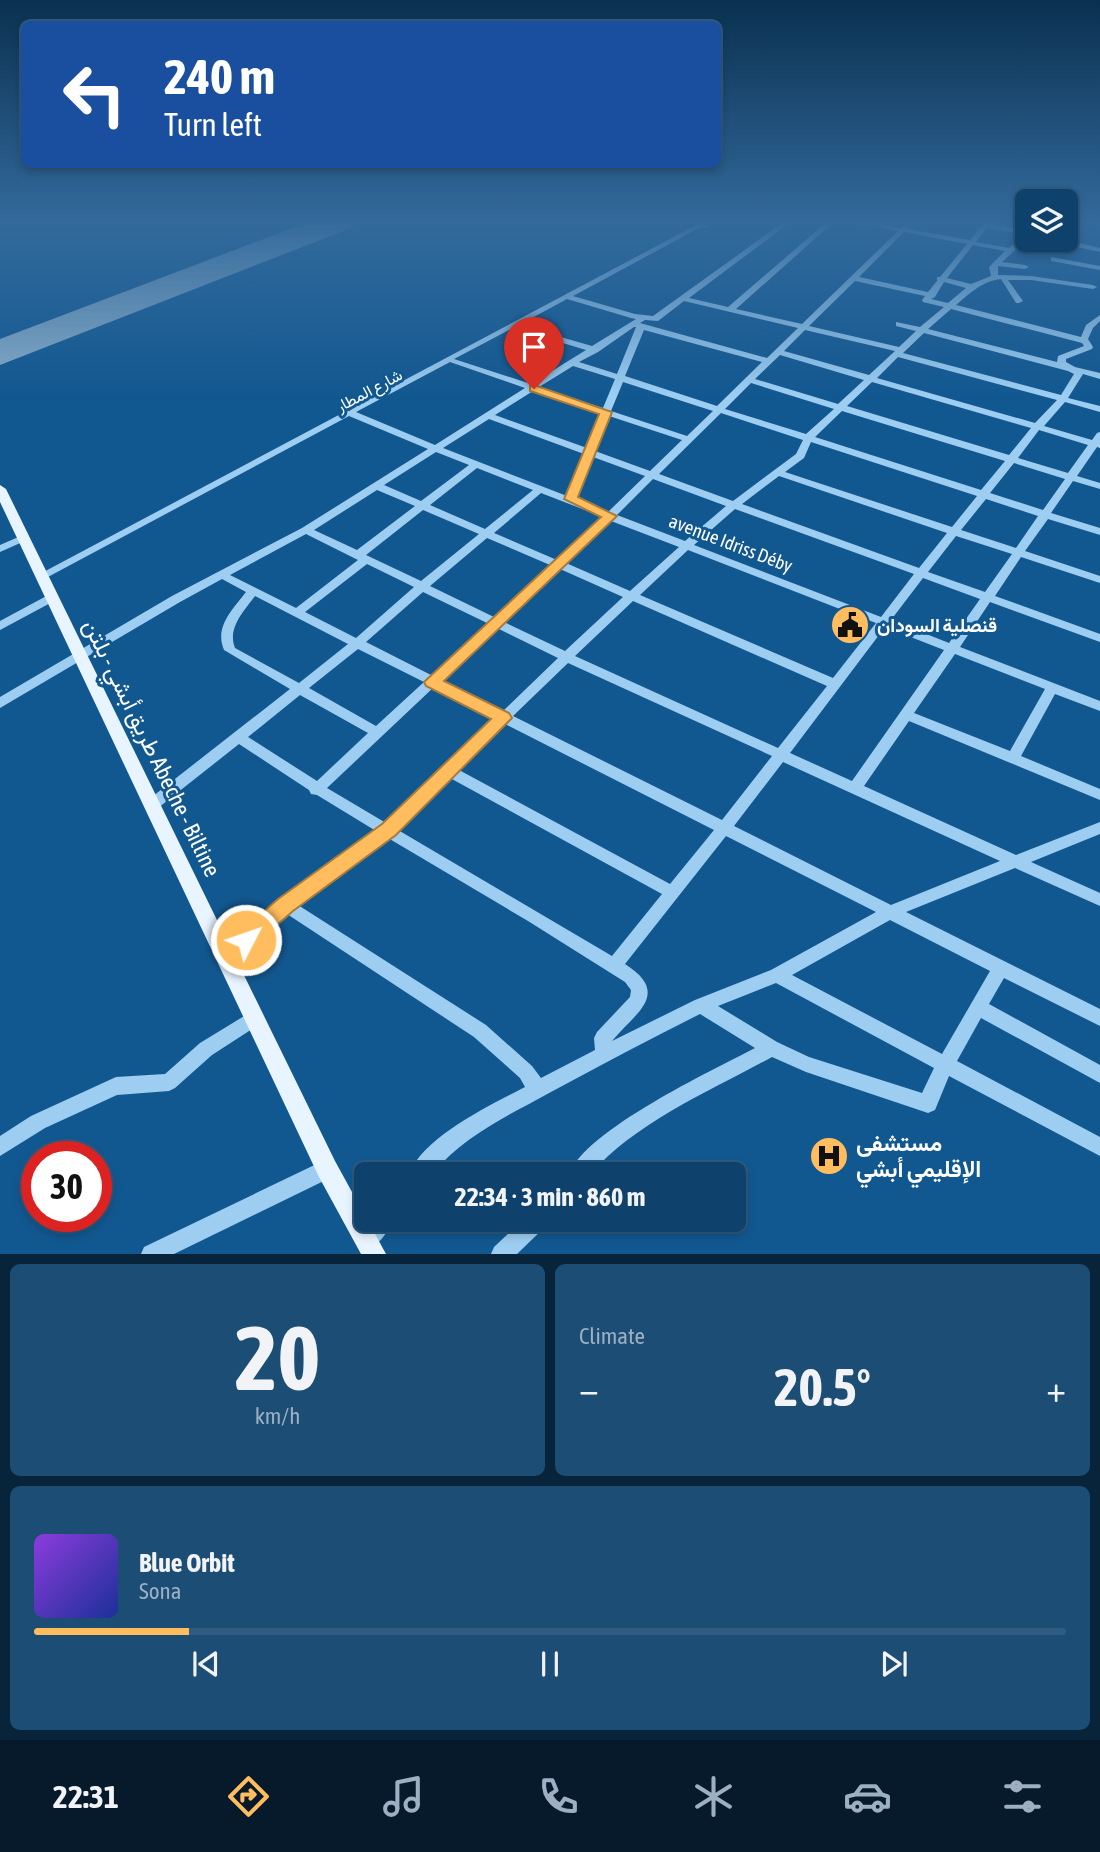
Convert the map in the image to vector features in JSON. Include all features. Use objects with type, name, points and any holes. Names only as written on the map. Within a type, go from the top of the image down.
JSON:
[{"type":"main road","name":"طريق أبشي - بلتن Abeche - Biltine","points":[[0,489],[18,540],[47,585],[327,1169],[370,1247]]},
{"type":"street","name":"شارع المطار","points":[[0,626],[47,585],[197,497],[602,280]]},
{"type":"street","points":[[0,703],[176,599],[224,576],[306,530],[639,323],[659,317],[711,280]]},
{"type":"street","points":[[729,310],[764,280]]},
{"type":"street","points":[[316,790],[610,516],[852,280]]},
{"type":"street","points":[[861,280],[932,295]]},
{"type":"street","points":[[940,280],[932,295],[926,300],[928,303],[1086,341]]},
{"type":"street","points":[[942,280],[972,287]]},
{"type":"street","points":[[226,958],[286,905],[389,830],[566,657],[688,545],[732,505],[802,454],[809,437],[922,330],[972,287],[990,280]]},
{"type":"street","points":[[1002,280],[1019,301]]},
{"type":"street","points":[[1029,280],[1093,287]]},
{"type":"street","points":[[569,297],[639,323],[768,361]]},
{"type":"street","name":"شارع المطار","points":[[352,414],[519,327],[569,297]]},
{"type":"street","points":[[685,299],[899,352],[1100,409]]},
{"type":"street","points":[[1078,371],[1062,363],[1061,358],[1089,347],[1085,335],[1100,317]]},
{"type":"street","points":[[571,499],[621,377],[639,323]]},
{"type":"street","points":[[899,324],[1100,376]]},
{"type":"street","points":[[519,327],[595,350]]},
{"type":"street","points":[[778,352],[1037,427],[1098,441],[1020,554],[986,597],[954,649],[856,787]]},
{"type":"street","points":[[454,362],[687,439]]},
{"type":"street","points":[[575,363],[1100,532]]},
{"type":"street","points":[[614,966],[921,573],[956,533],[1037,427],[1063,399],[1077,378],[1078,371]]},
{"type":"street","points":[[748,380],[1100,486]]},
{"type":"street","name":"avenue Idriss Déby","points":[[352,414],[1100,706]]},
{"type":"street","points":[[489,416],[1100,638]]},
{"type":"street","points":[[298,612],[420,506],[477,464]]},
{"type":"street","points":[[775,472],[1100,580]]},
{"type":"street","points":[[377,486],[834,684]]},
{"type":"street","points":[[153,803],[302,689],[540,489]]},
{"type":"street","points":[[306,530],[566,657],[1100,900]]},
{"type":"street","points":[[0,542],[18,540]]},
{"type":"street","points":[[0,549],[18,540]]},
{"type":"street","points":[[224,576],[1100,1018]]},
{"type":"street","points":[[253,590],[225,630],[225,642],[230,650],[378,733]]},
{"type":"street","points":[[1013,758],[1052,688]]},
{"type":"street","points":[[906,715],[1100,795]]},
{"type":"street","points":[[238,737],[316,790],[389,830],[631,977],[640,988],[638,1000],[603,1038],[604,1054]]},
{"type":"street","points":[[449,771],[672,892]]},
{"type":"street","points":[[429,1162],[440,1149],[470,1126],[537,1088],[701,1005],[777,975],[892,911],[1100,828]]},
{"type":"street","points":[[286,905],[480,1031],[526,1072],[537,1088]]},
{"type":"street","points":[[701,1005],[771,1048],[818,1069],[928,1104],[945,1065],[1001,967]]},
{"type":"street","points":[[777,975],[1100,1147]]},
{"type":"street","points":[[978,1007],[1100,1075]]},
{"type":"street","points":[[0,1147],[38,1122],[116,1086],[169,1082],[206,1049],[254,1018]]},
{"type":"street","points":[[587,1162],[644,1119],[771,1048]]},
{"type":"street","points":[[150,1254],[327,1169]]},
{"type":"street","points":[[501,1254],[525,1232]]},
{"type":"runway","points":[[0,353],[189,280]]},
{"type":"place","name":"قنصلية السودان","points":[[850,625]]},
{"type":"place","name":"مستشفى الإقليمي أبشي","points":[[829,1156]]},
{"type":"route","points":[[246,940],[286,905],[389,830],[503,718],[432,682],[610,516],[571,499],[606,412],[534,389]]}]
